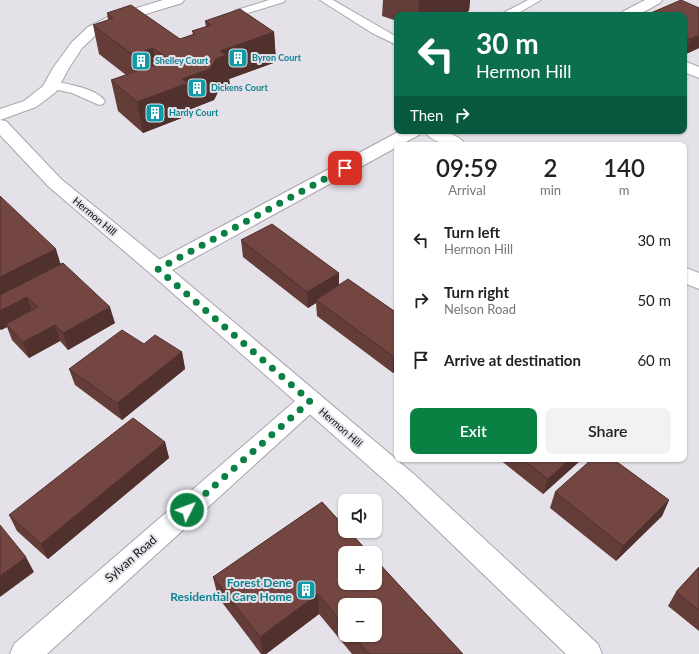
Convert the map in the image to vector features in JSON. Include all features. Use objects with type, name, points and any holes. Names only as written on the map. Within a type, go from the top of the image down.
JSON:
[{"type":"street","points":[[0,115],[30,104],[50,89],[61,68],[77,45],[93,30],[115,19],[177,0]]},
{"type":"street","points":[[633,12],[655,0]]},
{"type":"street","points":[[687,67],[699,73]]},
{"type":"street","name":"Hermon Hill","points":[[0,125],[55,183],[158,269],[407,484],[587,654]]},
{"type":"street","points":[[158,269],[407,134]]},
{"type":"street","points":[[438,134],[453,142]]},
{"type":"street","points":[[687,276],[699,282]]},
{"type":"street","name":"Sylvan Road","points":[[24,654],[310,401]]},
{"type":"lane","points":[[238,13],[280,0]]},
{"type":"lane","points":[[325,0],[394,40]]},
{"type":"lane","points":[[513,12],[536,0]]},
{"type":"lane","points":[[130,14],[142,24]]},
{"type":"lane","points":[[52,86],[77,89],[87,93],[99,101]]},
{"type":"building","points":[[681,0],[699,8],[699,35],[690,39],[687,38],[687,12],[653,12]]},
{"type":"building","points":[[131,5],[180,39],[195,34],[192,31],[211,25],[205,21],[240,9],[274,32],[220,51],[226,55],[216,59],[210,69],[182,79],[188,83],[137,102],[111,80],[169,60],[153,48],[133,55],[93,25],[113,18],[107,13]]},
{"type":"building","points":[[0,196],[56,249],[0,277]]},
{"type":"building","points":[[272,224],[339,273],[307,292],[241,240]]},
{"type":"building","points":[[63,263],[110,307],[63,333],[55,325],[23,342],[6,324],[38,307],[27,297],[0,311],[0,295]]},
{"type":"building","points":[[348,279],[394,311],[394,357],[316,300]]},
{"type":"building","points":[[122,330],[144,344],[155,335],[182,352],[117,403],[69,369]]},
{"type":"building","points":[[133,418],[165,442],[41,544],[9,515]]},
{"type":"building","points":[[526,462],[567,462],[548,479]]},
{"type":"building","points":[[589,462],[617,462],[669,500],[623,546],[555,492]]},
{"type":"building","name":"Forest Dene Residential Care Home","points":[[322,502],[338,519],[338,538],[355,538],[363,546],[338,546],[338,590],[382,590],[382,567],[463,654],[369,654],[358,642],[382,642],[382,598],[338,598],[338,618],[318,594],[260,637],[213,577]]},
{"type":"building","points":[[0,525],[26,557],[0,576]]},
{"type":"building","points":[[699,567],[699,610],[676,592]]},
{"type":"place","name":"Byron Court","points":[[238,58]]},
{"type":"place","name":"Shelley Court","points":[[141,61]]},
{"type":"place","name":"Dickens Court","points":[[197,88]]},
{"type":"place","name":"Hardy Court","points":[[155,113]]},
{"type":"place","name":"Forest Dene Residential Care Home","points":[[306,590]]},
{"type":"route","points":[[187,510],[310,401],[158,269],[345,168]]}]
